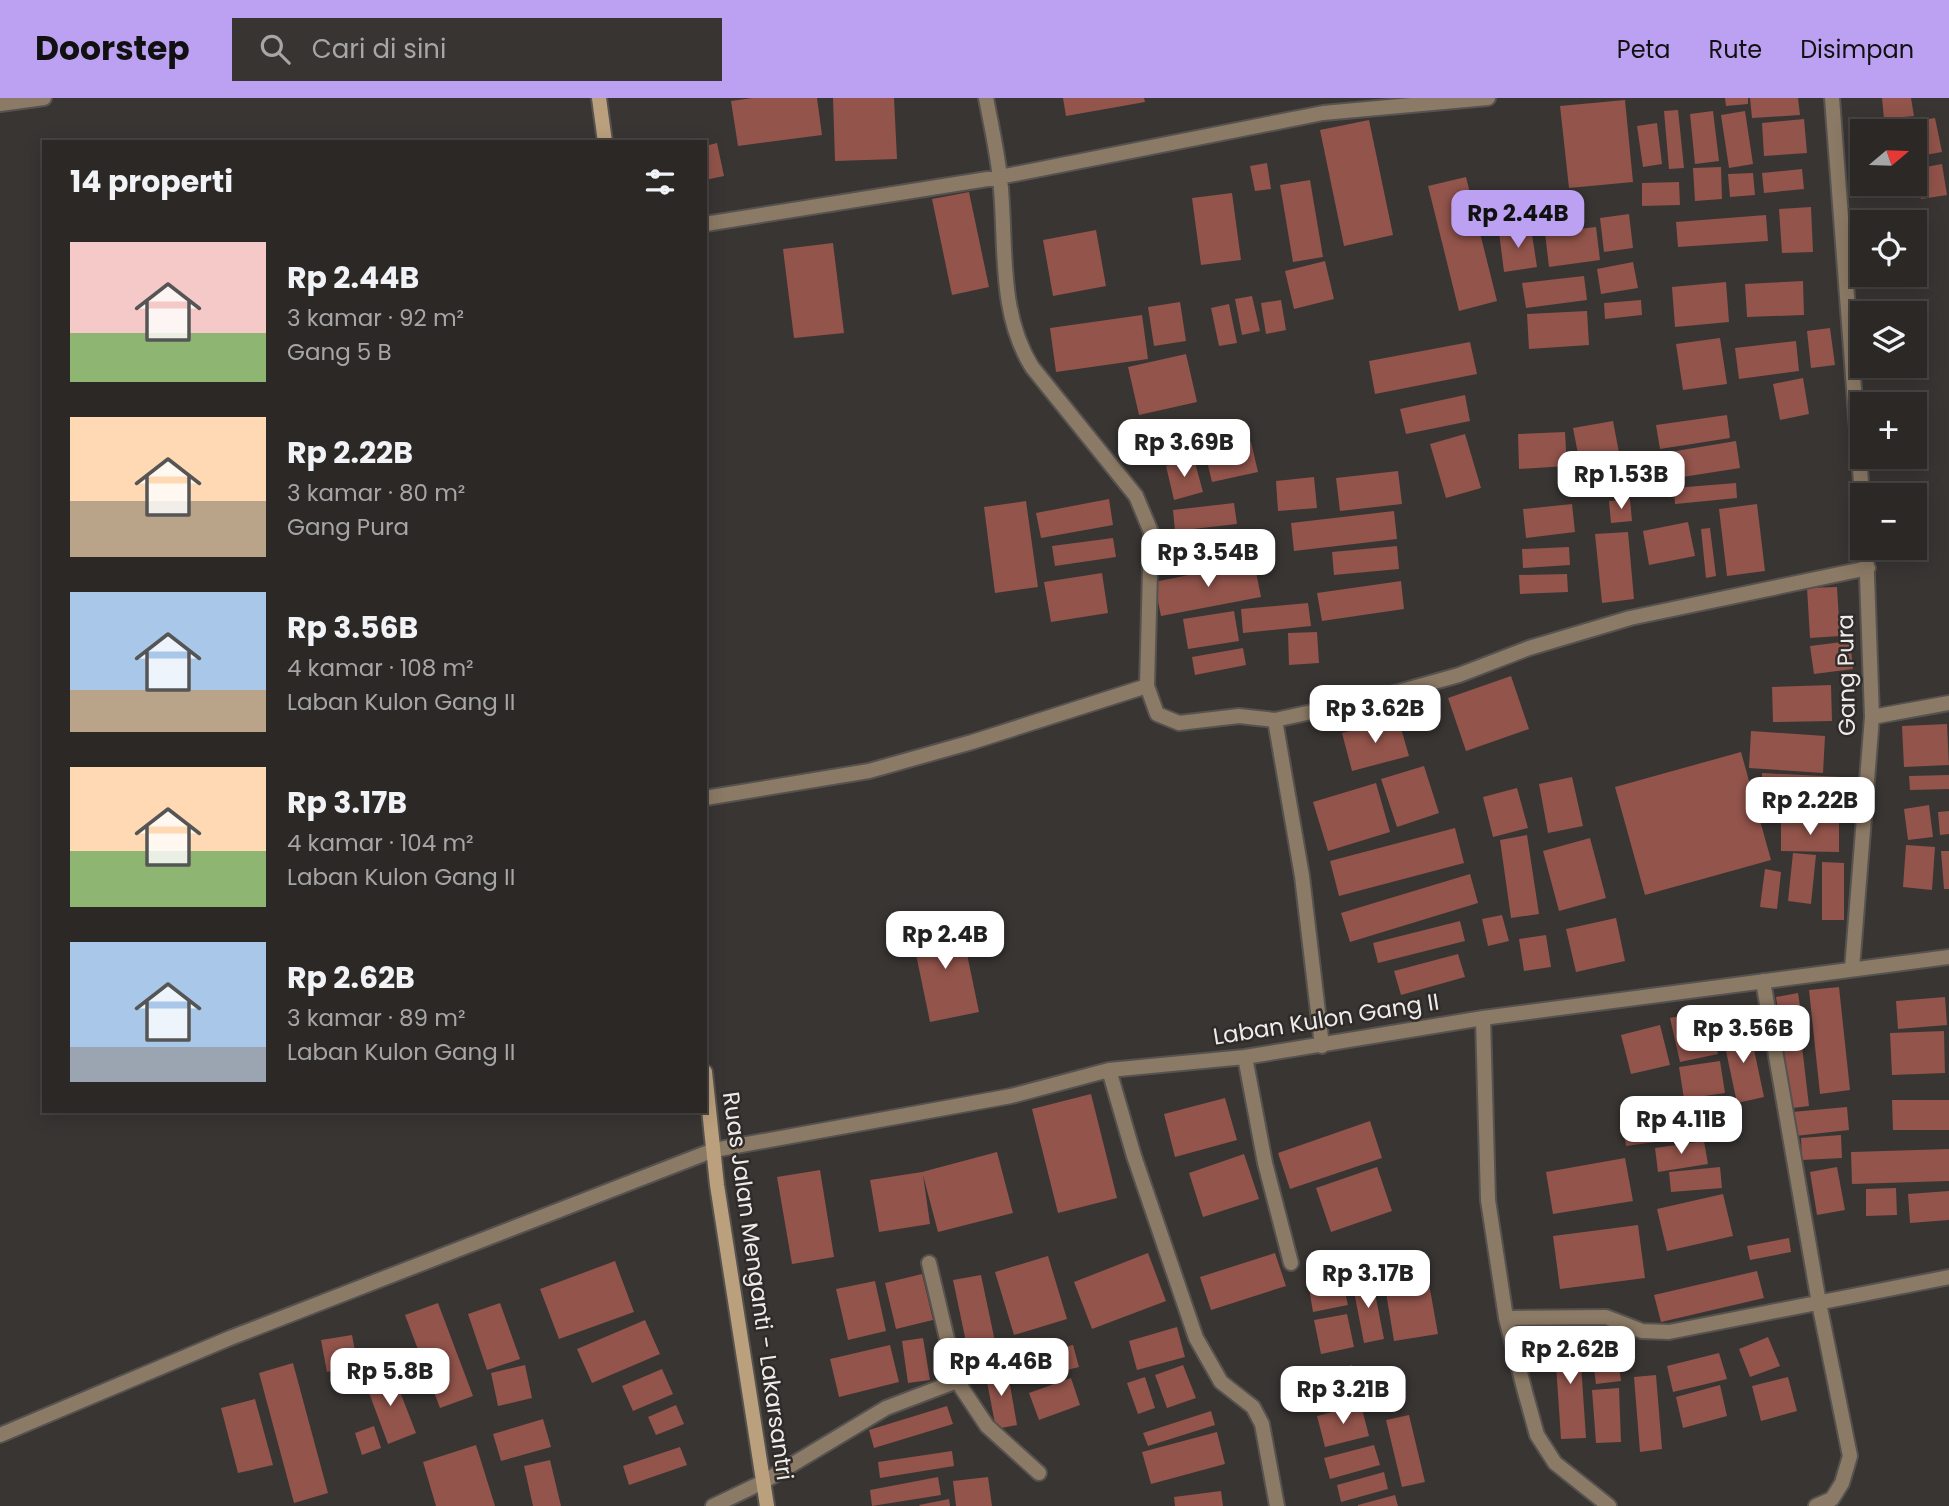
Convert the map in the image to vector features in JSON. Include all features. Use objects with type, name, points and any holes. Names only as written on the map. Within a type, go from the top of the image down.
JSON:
[{"type":"main road","points":[[599,98],[605,140]]},
{"type":"main road","name":"Ruas Jalan Menganti - Lakarsantri","points":[[707,1089],[767,1506]]},
{"type":"street","points":[[0,104],[44,98]]},
{"type":"street","points":[[986,98],[1000,177],[1009,310],[1024,353],[1136,495],[1151,531],[1147,686],[1157,714],[1168,720],[1179,723],[1239,716],[1275,720],[1384,696],[1447,678],[1529,648],[1630,618],[1868,568]]},
{"type":"street","points":[[707,224],[1000,177],[1324,105],[1488,98]]},
{"type":"street","points":[[1832,98],[1861,483]]},
{"type":"street","name":"Gang Pura","points":[[1852,969],[1872,718],[1867,560]]},
{"type":"street","points":[[707,798],[869,771],[972,742],[1147,686]]},
{"type":"street","points":[[1872,718],[1949,703]]},
{"type":"street","points":[[1275,720],[1302,876],[1322,1046]]},
{"type":"street","name":"Laban Kulon Gang II","points":[[0,1435],[230,1338],[714,1150],[1011,1096],[1109,1070],[1245,1057],[1483,1017],[1949,957]]},
{"type":"street","points":[[1763,981],[1819,1303],[1850,1455],[1842,1483],[1832,1499],[1816,1506]]},
{"type":"street","points":[[1483,1017],[1488,1200],[1506,1318],[1537,1435],[1555,1463],[1609,1506]]},
{"type":"street","points":[[1245,1057],[1265,1163],[1291,1263]]},
{"type":"street","points":[[1109,1070],[1134,1156],[1196,1338],[1221,1382],[1253,1407],[1262,1424],[1277,1506]]},
{"type":"street","points":[[929,1263],[957,1381],[987,1426],[1039,1473]]},
{"type":"street","points":[[1506,1318],[1606,1317],[1642,1331],[1669,1332],[1949,1276]]},
{"type":"street","points":[[713,1506],[762,1482],[886,1408],[957,1381]]},
{"type":"building","points":[[752,98],[817,98],[822,135],[738,146],[731,101]]},
{"type":"building","points":[[833,98],[894,98],[897,159],[835,161]]},
{"type":"building","points":[[1063,98],[1144,98],[1145,102],[1066,116]]},
{"type":"building","points":[[1725,98],[1748,98],[1748,104],[1726,106]]},
{"type":"building","points":[[1750,98],[1798,98],[1800,115],[1752,118]]},
{"type":"building","points":[[1882,98],[1911,98],[1914,116],[1884,119]]},
{"type":"building","points":[[1625,100],[1633,182],[1569,188],[1560,106]]},
{"type":"building","points":[[1678,110],[1684,168],[1669,169],[1664,111]]},
{"type":"building","points":[[1713,111],[1719,161],[1695,164],[1690,114]]},
{"type":"building","points":[[1745,111],[1753,164],[1729,168],[1721,115]]},
{"type":"building","points":[[1935,118],[1942,152],[1927,155],[1927,119]]},
{"type":"building","points":[[1804,119],[1807,153],[1764,156],[1762,123]]},
{"type":"building","points":[[1369,120],[1393,235],[1344,246],[1320,130]]},
{"type":"building","points":[[1657,123],[1662,164],[1643,167],[1637,126]]},
{"type":"building","points":[[717,143],[724,176],[707,180],[707,146]]},
{"type":"building","points":[[1267,163],[1271,189],[1255,191],[1250,166]]},
{"type":"building","points":[[1942,164],[1947,195],[1921,199],[1920,196],[1927,196],[1927,167]]},
{"type":"building","points":[[1721,167],[1722,199],[1695,201],[1693,168]]},
{"type":"building","points":[[1802,169],[1804,189],[1764,193],[1762,173]]},
{"type":"building","points":[[1753,173],[1755,195],[1730,197],[1728,174]]},
{"type":"building","points":[[1466,177],[1497,301],[1459,311],[1428,186]]},
{"type":"building","points":[[1310,180],[1323,257],[1293,262],[1280,185]]},
{"type":"building","points":[[1679,182],[1680,205],[1642,206],[1642,183]]},
{"type":"building","points":[[969,192],[989,287],[952,295],[932,199]]},
{"type":"building","points":[[1232,193],[1241,260],[1201,265],[1192,198]]},
{"type":"building","points":[[1811,207],[1813,252],[1782,253],[1779,209]]},
{"type":"building","points":[[1629,214],[1633,248],[1604,252],[1600,218]]},
{"type":"building","points":[[1766,215],[1768,241],[1678,247],[1676,222]]},
{"type":"building","points":[[1596,227],[1600,260],[1549,267],[1545,233]]},
{"type":"building","points":[[1531,228],[1537,267],[1504,272],[1499,232]]},
{"type":"building","points":[[1096,230],[1106,286],[1053,296],[1043,240]]},
{"type":"building","points":[[833,243],[844,333],[794,338],[783,249]]},
{"type":"building","points":[[1325,261],[1334,299],[1294,309],[1285,271]]},
{"type":"building","points":[[1633,262],[1638,288],[1601,294],[1597,269]]},
{"type":"building","points":[[1584,276],[1587,300],[1526,308],[1522,283]]},
{"type":"building","points":[[1803,281],[1804,315],[1747,317],[1745,284]]},
{"type":"building","points":[[1726,282],[1729,322],[1675,327],[1672,287]]},
{"type":"building","points":[[1252,296],[1260,331],[1242,335],[1235,299]]},
{"type":"building","points":[[1281,300],[1286,330],[1266,334],[1261,303]]},
{"type":"building","points":[[1641,300],[1642,315],[1605,319],[1604,303]]},
{"type":"building","points":[[1180,302],[1186,341],[1154,346],[1148,307]]},
{"type":"building","points":[[1229,304],[1237,343],[1219,346],[1211,308]]},
{"type":"building","points":[[1587,311],[1589,345],[1529,349],[1527,314]]},
{"type":"building","points":[[1142,315],[1148,359],[1056,372],[1050,328]]},
{"type":"building","points":[[1830,328],[1835,365],[1811,368],[1807,331]]},
{"type":"building","points":[[1720,338],[1727,384],[1683,390],[1676,344]]},
{"type":"building","points":[[1796,341],[1799,371],[1739,379],[1735,348]]},
{"type":"building","points":[[1470,342],[1477,374],[1375,394],[1369,361]]},
{"type":"building","points":[[1186,354],[1197,402],[1139,415],[1128,367]]},
{"type":"building","points":[[1803,378],[1809,414],[1780,420],[1773,384]]},
{"type":"building","points":[[1465,395],[1470,421],[1406,434],[1400,409]]},
{"type":"building","points":[[1727,415],[1730,438],[1660,449],[1656,425]]},
{"type":"building","points":[[1613,421],[1620,458],[1580,464],[1573,428]]},
{"type":"building","points":[[1194,422],[1198,450],[1144,458],[1140,430]]},
{"type":"building","points":[[1565,432],[1567,466],[1519,469],[1518,434]]},
{"type":"building","points":[[1465,434],[1481,488],[1446,498],[1430,444]]},
{"type":"building","points":[[1736,441],[1740,468],[1657,481],[1652,455]]},
{"type":"building","points":[[1251,442],[1258,472],[1212,482],[1205,453]]},
{"type":"building","points":[[1194,459],[1203,492],[1174,500],[1166,466]]},
{"type":"building","points":[[1626,470],[1630,488],[1574,497],[1571,479]]},
{"type":"building","points":[[1398,471],[1402,504],[1340,511],[1336,478]]},
{"type":"building","points":[[1314,477],[1317,508],[1278,511],[1276,481]]},
{"type":"building","points":[[1736,483],[1737,498],[1675,504],[1674,488]]},
{"type":"building","points":[[1109,499],[1113,525],[1041,538],[1036,513]]},
{"type":"building","points":[[1630,499],[1632,521],[1611,523],[1609,501]]},
{"type":"building","points":[[1026,501],[1038,587],[995,593],[984,507]]},
{"type":"building","points":[[1234,503],[1237,524],[1175,531],[1173,510]]},
{"type":"building","points":[[1572,504],[1575,532],[1526,538],[1523,509]]},
{"type":"building","points":[[1757,504],[1765,571],[1727,576],[1719,509]]},
{"type":"building","points":[[1394,511],[1397,539],[1294,551],[1291,523]]},
{"type":"building","points":[[1688,522],[1695,556],[1649,565],[1643,531]]},
{"type":"building","points":[[1710,528],[1716,576],[1706,578],[1701,529]]},
{"type":"building","points":[[1628,532],[1634,599],[1602,603],[1595,534]]},
{"type":"building","points":[[1113,538],[1116,557],[1055,566],[1052,546]]},
{"type":"building","points":[[1397,546],[1399,569],[1334,575],[1332,552]]},
{"type":"building","points":[[1569,547],[1570,565],[1523,568],[1522,549]]},
{"type":"building","points":[[1254,562],[1261,597],[1161,616],[1154,582]]},
{"type":"building","points":[[1102,573],[1108,613],[1051,622],[1044,582]]},
{"type":"building","points":[[1567,574],[1568,592],[1520,594],[1519,575]]},
{"type":"building","points":[[1401,581],[1404,609],[1322,621],[1317,593]]},
{"type":"building","points":[[1837,587],[1840,636],[1810,638],[1807,588]]},
{"type":"building","points":[[1308,603],[1311,626],[1243,633],[1241,609]]},
{"type":"building","points":[[1234,611],[1239,641],[1188,649],[1183,619]]},
{"type":"building","points":[[1317,632],[1319,663],[1289,665],[1288,633]]},
{"type":"building","points":[[1850,641],[1853,669],[1814,674],[1810,646]]},
{"type":"building","points":[[1243,648],[1246,665],[1195,675],[1192,657]]},
{"type":"building","points":[[1511,676],[1529,729],[1466,751],[1448,698]]},
{"type":"building","points":[[1831,685],[1832,721],[1773,722],[1772,687]]},
{"type":"building","points":[[1398,718],[1409,756],[1352,771],[1342,733]]},
{"type":"building","points":[[1947,724],[1949,765],[1904,767],[1902,726]]},
{"type":"building","points":[[1751,731],[1825,736],[1823,773],[1749,768]]},
{"type":"building","points":[[1741,752],[1771,860],[1645,895],[1615,787]]},
{"type":"building","points":[[1424,766],[1439,813],[1397,827],[1381,779]]},
{"type":"building","points":[[1762,773],[1842,777],[1841,810],[1761,806]]},
{"type":"building","points":[[1949,775],[1949,789],[1910,790],[1909,776]]},
{"type":"building","points":[[1572,777],[1583,826],[1548,833],[1539,784]]},
{"type":"building","points":[[1376,783],[1390,832],[1328,851],[1313,802]]},
{"type":"building","points":[[1517,788],[1528,828],[1493,837],[1483,797]]},
{"type":"building","points":[[1929,805],[1933,837],[1908,840],[1904,809]]},
{"type":"building","points":[[1949,811],[1949,834],[1940,835],[1938,812]]},
{"type":"building","points":[[1781,822],[1839,823],[1839,852],[1781,851]]},
{"type":"building","points":[[1455,828],[1464,863],[1339,896],[1330,861]]},
{"type":"building","points":[[1527,835],[1539,914],[1511,918],[1500,840]]},
{"type":"building","points":[[1590,838],[1606,898],[1559,911],[1543,851]]},
{"type":"building","points":[[1906,845],[1935,847],[1932,890],[1903,887]]},
{"type":"building","points":[[1941,851],[1949,851],[1949,889],[1944,889]]},
{"type":"building","points":[[1793,853],[1816,855],[1811,904],[1788,901]]},
{"type":"building","points":[[1822,862],[1844,863],[1844,920],[1822,920]]},
{"type":"building","points":[[1765,869],[1781,872],[1777,909],[1760,907]]},
{"type":"building","points":[[1470,874],[1478,903],[1350,942],[1341,913]]},
{"type":"building","points":[[1502,915],[1509,941],[1488,946],[1482,919]]},
{"type":"building","points":[[1616,918],[1625,961],[1576,972],[1566,929]]},
{"type":"building","points":[[960,920],[979,1012],[930,1022],[911,930]]},
{"type":"building","points":[[1460,921],[1465,941],[1378,963],[1373,943]]},
{"type":"building","points":[[1546,935],[1551,967],[1524,971],[1519,939]]},
{"type":"building","points":[[1458,954],[1465,977],[1401,995],[1394,971]]},
{"type":"building","points":[[1839,987],[1850,1090],[1820,1094],[1809,990]]},
{"type":"building","points":[[1798,993],[1804,1033],[1782,1037],[1776,997]]},
{"type":"building","points":[[1945,997],[1947,1025],[1898,1029],[1896,1001]]},
{"type":"building","points":[[1708,1010],[1718,1054],[1680,1062],[1670,1018]]},
{"type":"building","points":[[1660,1025],[1670,1065],[1631,1074],[1621,1035]]},
{"type":"building","points":[[1749,1026],[1764,1097],[1737,1103],[1722,1032]]},
{"type":"building","points":[[1944,1031],[1945,1073],[1892,1075],[1890,1033]]},
{"type":"building","points":[[1802,1046],[1809,1106],[1785,1109],[1778,1049]]},
{"type":"building","points":[[1720,1061],[1725,1093],[1684,1099],[1679,1067]]},
{"type":"building","points":[[1091,1094],[1117,1198],[1058,1213],[1032,1109]]},
{"type":"building","points":[[1225,1098],[1237,1140],[1175,1157],[1164,1114]]},
{"type":"building","points":[[1892,1100],[1949,1100],[1949,1130],[1893,1130]]},
{"type":"building","points":[[1717,1107],[1721,1133],[1626,1146],[1622,1119]]},
{"type":"building","points":[[1847,1107],[1849,1130],[1795,1136],[1792,1112]]},
{"type":"building","points":[[1370,1121],[1382,1158],[1290,1189],[1278,1153]]},
{"type":"building","points":[[1841,1135],[1842,1158],[1802,1160],[1801,1138]]},
{"type":"building","points":[[1704,1141],[1708,1164],[1658,1172],[1655,1148]]},
{"type":"building","points":[[1949,1149],[1949,1181],[1852,1184],[1851,1152]]},
{"type":"building","points":[[997,1152],[1013,1213],[938,1232],[923,1175],[930,1224],[879,1232],[870,1180],[922,1172]]},
{"type":"building","points":[[1244,1154],[1259,1199],[1203,1217],[1189,1173]]},
{"type":"building","points":[[1625,1158],[1633,1201],[1553,1214],[1546,1172]]},
{"type":"building","points":[[1377,1167],[1392,1211],[1331,1232],[1316,1188]]},
{"type":"building","points":[[1720,1167],[1722,1188],[1671,1192],[1669,1172]]},
{"type":"building","points":[[1837,1167],[1845,1210],[1817,1215],[1810,1172]]},
{"type":"building","points":[[820,1170],[834,1257],[792,1264],[777,1177]]},
{"type":"building","points":[[1896,1188],[1897,1215],[1866,1216],[1866,1189]]},
{"type":"building","points":[[1949,1191],[1949,1220],[1910,1223],[1908,1194]]},
{"type":"building","points":[[1723,1194],[1733,1236],[1667,1251],[1657,1209]]},
{"type":"building","points":[[1638,1225],[1645,1278],[1560,1289],[1553,1236]]},
{"type":"building","points":[[1789,1238],[1791,1252],[1750,1260],[1747,1246]]},
{"type":"building","points":[[1148,1253],[1166,1301],[1092,1329],[1074,1282]]},
{"type":"building","points":[[1275,1253],[1286,1286],[1211,1310],[1200,1277]]},
{"type":"building","points":[[1048,1256],[1067,1319],[1014,1335],[995,1272]]},
{"type":"building","points":[[615,1261],[634,1312],[559,1339],[540,1289]]},
{"type":"building","points":[[1426,1267],[1438,1334],[1394,1341],[1383,1274]]},
{"type":"building","points":[[1757,1271],[1764,1298],[1661,1322],[1654,1295]]},
{"type":"building","points":[[922,1274],[933,1320],[896,1329],[885,1283]]},
{"type":"building","points":[[981,1275],[998,1356],[970,1361],[953,1280]]},
{"type":"building","points":[[1341,1275],[1348,1305],[1313,1312],[1308,1282]]},
{"type":"building","points":[[1372,1278],[1384,1339],[1364,1343],[1352,1281]]},
{"type":"building","points":[[875,1281],[886,1331],[848,1340],[836,1289]]},
{"type":"building","points":[[438,1303],[473,1396],[440,1408],[405,1315]]},
{"type":"building","points":[[500,1303],[520,1359],[487,1370],[468,1314]]},
{"type":"building","points":[[1347,1314],[1354,1347],[1321,1354],[1314,1320]]},
{"type":"building","points":[[645,1320],[660,1354],[592,1383],[577,1349]]},
{"type":"building","points":[[1177,1327],[1185,1357],[1137,1370],[1129,1341]]},
{"type":"building","points":[[1579,1334],[1586,1438],[1561,1439],[1554,1335]]},
{"type":"building","points":[[352,1335],[358,1367],[327,1372],[321,1340]]},
{"type":"building","points":[[1615,1336],[1621,1381],[1596,1384],[1590,1339]]},
{"type":"building","points":[[1768,1337],[1780,1366],[1750,1377],[1739,1349]]},
{"type":"building","points":[[923,1338],[930,1380],[908,1383],[902,1341]]},
{"type":"building","points":[[890,1345],[899,1382],[839,1397],[830,1359]]},
{"type":"building","points":[[1073,1345],[1079,1367],[1023,1381],[1017,1359]]},
{"type":"building","points":[[1719,1353],[1727,1379],[1673,1392],[1667,1366]]},
{"type":"building","points":[[293,1363],[328,1493],[294,1503],[259,1373]]},
{"type":"building","points":[[525,1365],[532,1398],[498,1406],[491,1373]]},
{"type":"building","points":[[1183,1365],[1196,1398],[1167,1408],[1155,1375]]},
{"type":"building","points":[[1352,1365],[1358,1387],[1304,1405],[1296,1384]]},
{"type":"building","points":[[1007,1368],[1017,1425],[996,1429],[985,1371]]},
{"type":"building","points":[[662,1369],[673,1394],[633,1411],[622,1386]]},
{"type":"building","points":[[392,1371],[416,1433],[388,1444],[365,1382]]},
{"type":"building","points":[[1656,1375],[1662,1449],[1640,1452],[1634,1377]]},
{"type":"building","points":[[1145,1377],[1155,1408],[1138,1414],[1127,1383]]},
{"type":"building","points":[[1788,1377],[1797,1411],[1761,1421],[1752,1386]]},
{"type":"building","points":[[1071,1378],[1080,1405],[1039,1420],[1029,1393]]},
{"type":"building","points":[[1720,1385],[1727,1416],[1683,1428],[1676,1397]]},
{"type":"building","points":[[1619,1388],[1621,1442],[1596,1443],[1592,1390]]},
{"type":"building","points":[[255,1399],[273,1465],[238,1473],[221,1408]]},
{"type":"building","points":[[676,1405],[684,1424],[656,1435],[648,1417]]},
{"type":"building","points":[[1361,1405],[1369,1436],[1325,1447],[1317,1416]]},
{"type":"building","points":[[947,1406],[953,1424],[874,1448],[869,1430]]},
{"type":"building","points":[[1211,1411],[1215,1425],[1148,1446],[1143,1433]]},
{"type":"building","points":[[1409,1415],[1425,1482],[1402,1487],[1386,1420]]},
{"type":"building","points":[[543,1419],[551,1447],[501,1461],[493,1434]]},
{"type":"building","points":[[374,1426],[381,1448],[362,1455],[355,1433]]},
{"type":"building","points":[[1217,1432],[1225,1464],[1151,1484],[1142,1452]]},
{"type":"building","points":[[476,1445],[495,1506],[436,1506],[423,1462]]},
{"type":"building","points":[[1374,1445],[1380,1465],[1330,1479],[1324,1458]]},
{"type":"building","points":[[680,1447],[687,1465],[629,1485],[623,1466]]},
{"type":"building","points":[[952,1451],[954,1466],[880,1478],[878,1462]]},
{"type":"building","points":[[550,1460],[561,1506],[533,1506],[524,1466]]},
{"type":"building","points":[[1384,1472],[1388,1489],[1341,1502],[1337,1485]]},
{"type":"building","points":[[938,1477],[941,1495],[872,1506],[870,1490]]},
{"type":"building","points":[[988,1477],[992,1506],[956,1506],[953,1481]]},
{"type":"building","points":[[1221,1491],[1223,1506],[1175,1506],[1174,1497]]},
{"type":"building","points":[[1395,1495],[1398,1506],[1358,1506],[1358,1505]]},
{"type":"building","points":[[949,1499],[950,1506],[919,1505]]}]
